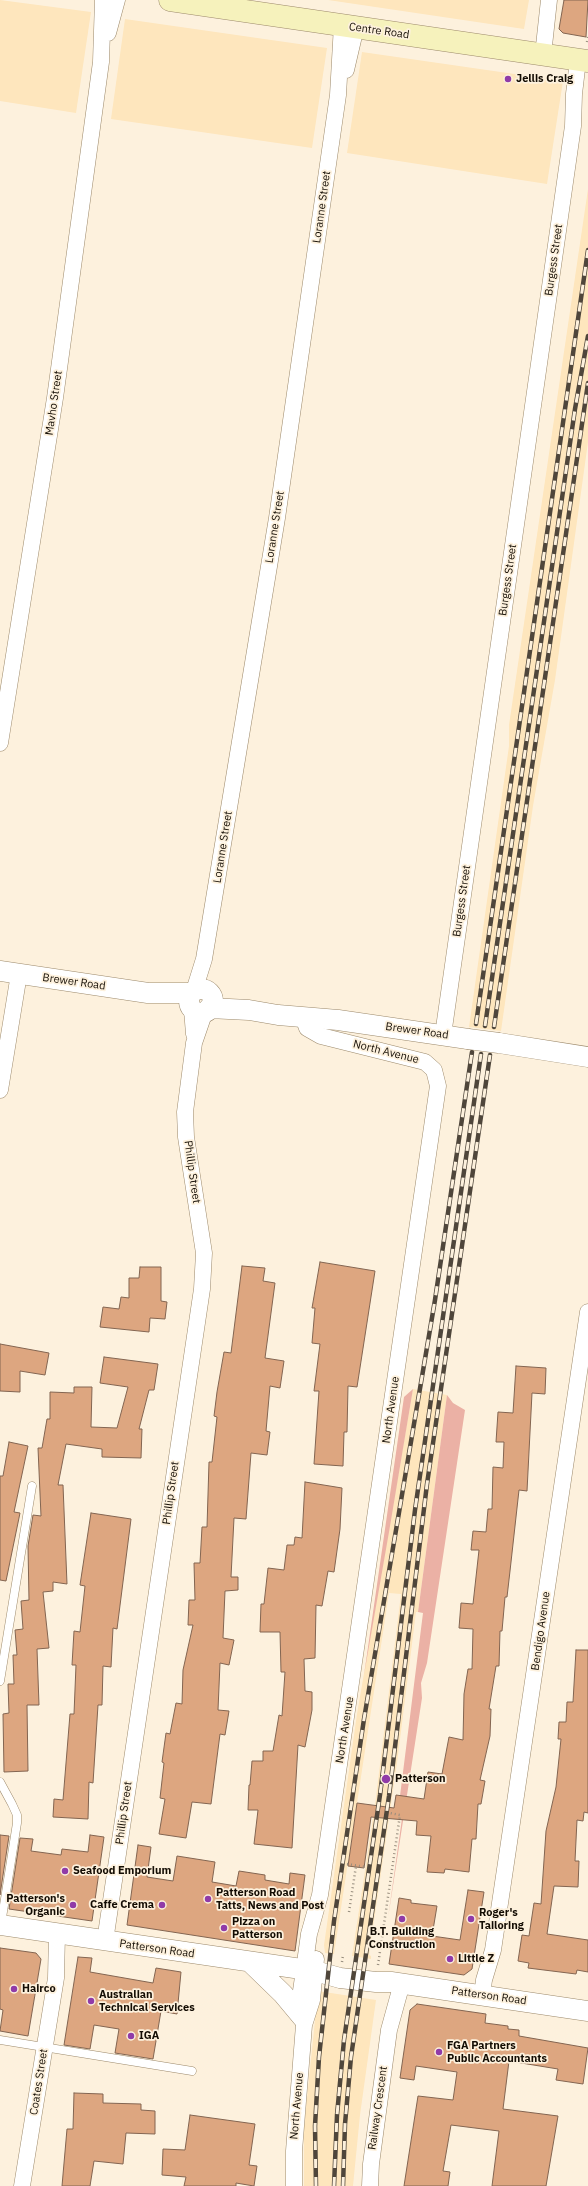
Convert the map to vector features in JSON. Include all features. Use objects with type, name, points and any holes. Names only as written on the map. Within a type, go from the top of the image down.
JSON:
[{"type":"main road","name":"Centre Road","points":[[170,0],[538,54],[585,56]]},
{"type":"street","name":"Mavho Street","points":[[0,743],[54,398],[101,62],[103,0]]},
{"type":"street","name":"Mavho Street","points":[[101,62],[117,0]]},
{"type":"street","points":[[538,54],[536,34],[545,0]]},
{"type":"street","points":[[538,54],[549,0]]},
{"type":"street","name":"Loranne Street","points":[[200,1001],[204,959],[277,518],[349,26]]},
{"type":"street","name":"Burgess Street","points":[[443,1035],[573,126],[574,94],[585,56]]},
{"type":"street","points":[[0,1090],[9,973]]},
{"type":"street","name":"Brewer Road","points":[[9,973],[200,1001],[249,1010],[338,1020],[587,1057]]},
{"type":"street","name":"Phillip Street","points":[[105,1941],[204,1264],[203,1243],[186,1137],[185,1112],[200,1001]]},
{"type":"street","name":"North Avenue","points":[[294,2186],[294,2151],[304,2022],[300,1998],[309,1970],[309,1934],[320,1895],[438,1086],[434,1070],[425,1062],[321,1036],[307,1028],[303,1017]]},
{"type":"street","name":"Bendigo Avenue","points":[[487,1996],[588,1312]]},
{"type":"street","name":"Patterson Road","points":[[0,1925],[309,1970],[340,1978],[376,1982],[396,1982],[588,2010]]},
{"type":"street","name":"Coates Street","points":[[22,2186],[62,1934]]},
{"type":"street","points":[[250,1962],[283,1994],[304,2022]]},
{"type":"street","name":"Railway Crescent","points":[[370,2186],[371,2164],[389,2030],[388,1998],[396,1982]]},
{"type":"lane","points":[[0,1681],[32,1486]]},
{"type":"lane","points":[[0,1782],[17,1815],[17,1823],[0,1925]]},
{"type":"lane","points":[[0,2040],[192,2071]]},
{"type":"path","points":[[585,56],[588,36]]},
{"type":"path","points":[[378,1965],[400,1815],[390,1813]]},
{"type":"path","points":[[347,1864],[366,1867]]},
{"type":"path","points":[[349,1912],[356,1866]]},
{"type":"path","points":[[342,1955],[342,1960]]},
{"type":"shaded area","points":[[0,0],[91,12],[76,113],[0,101]]},
{"type":"shaded area","points":[[328,0],[529,0],[524,29]]},
{"type":"shaded area","points":[[125,19],[327,48],[312,148],[111,119]]},
{"type":"shaded area","points":[[362,52],[563,81],[547,184],[347,153]]},
{"type":"shaded area","points":[[588,189],[588,442],[555,680],[533,806],[501,1031],[469,1027],[509,746],[509,725]]},
{"type":"shaded area","points":[[413,1389],[447,1395],[418,1612],[416,1612],[397,1763],[369,1955],[371,1956],[371,1959],[352,1956],[375,1805],[401,1594],[389,1593],[334,1954],[325,1953],[324,1945],[357,1714]]},
{"type":"shaded area","points":[[413,1389],[389,1532],[364,1675],[404,1397]]},
{"type":"shaded area","points":[[447,1395],[453,1403],[465,1410],[427,1663],[421,1683],[422,1698],[388,1918],[405,1797],[400,1796],[423,1613],[418,1612]]},
{"type":"shaded area","points":[[318,1991],[376,2000],[360,2115],[353,2186],[304,2186],[304,2127]]},
{"type":"building","points":[[564,0],[588,0],[586,37],[563,33],[559,29]]},
{"type":"building","points":[[320,1262],[375,1271],[357,1387],[348,1386],[347,1432],[344,1432],[343,1466],[314,1464],[319,1391],[314,1391],[320,1344],[312,1343],[315,1308],[312,1308]]},
{"type":"building","points":[[242,1266],[265,1268],[263,1281],[275,1283],[265,1358],[284,1361],[280,1388],[270,1386],[266,1431],[270,1432],[267,1455],[251,1453],[246,1519],[234,1518],[231,1577],[238,1577],[238,1590],[225,1591],[223,1638],[234,1640],[229,1665],[220,1663],[218,1710],[229,1711],[225,1735],[220,1734],[211,1804],[192,1802],[186,1838],[159,1834],[165,1799],[160,1798],[164,1763],[162,1762],[166,1733],[170,1734],[176,1703],[182,1704],[183,1670],[193,1625],[188,1625],[189,1600],[195,1600],[194,1563],[200,1563],[202,1527],[207,1527],[209,1462],[212,1462],[217,1417],[214,1416],[217,1392],[224,1352],[231,1353]]},
{"type":"building","points":[[140,1267],[161,1267],[161,1301],[167,1302],[165,1319],[150,1318],[149,1332],[100,1327],[103,1307],[119,1309],[121,1297],[129,1298],[129,1278],[139,1278]]},
{"type":"building","points":[[0,1344],[49,1353],[45,1375],[20,1371],[20,1392],[0,1391]]},
{"type":"building","points":[[104,1357],[158,1364],[154,1390],[149,1390],[139,1429],[142,1429],[141,1458],[102,1457],[102,1449],[66,1444],[58,1485],[63,1485],[67,1584],[53,1582],[53,1591],[43,1592],[49,1648],[37,1649],[39,1705],[27,1705],[28,1771],[4,1772],[3,1714],[9,1713],[8,1684],[14,1684],[13,1655],[17,1655],[15,1630],[23,1629],[21,1601],[29,1600],[28,1546],[33,1515],[41,1516],[38,1448],[42,1448],[47,1419],[50,1419],[50,1392],[74,1393],[74,1387],[92,1387],[91,1427],[117,1428],[128,1387],[100,1383]]},
{"type":"building","points":[[516,1366],[546,1368],[545,1394],[532,1393],[527,1491],[519,1490],[507,1597],[505,1597],[502,1631],[500,1631],[499,1666],[496,1666],[489,1709],[491,1709],[490,1736],[480,1780],[485,1781],[481,1804],[478,1804],[476,1839],[472,1839],[469,1872],[445,1869],[444,1873],[427,1872],[431,1836],[416,1835],[417,1821],[371,1817],[364,1868],[348,1866],[357,1803],[394,1808],[396,1795],[424,1799],[428,1772],[442,1774],[449,1737],[463,1740],[464,1694],[468,1669],[472,1669],[473,1629],[459,1628],[461,1603],[473,1604],[479,1550],[471,1550],[473,1531],[486,1532],[488,1509],[492,1509],[493,1467],[503,1468],[504,1442],[496,1442],[498,1412],[513,1413]]},
{"type":"building","points":[[9,1442],[28,1446],[14,1512],[20,1513],[6,1581],[0,1580],[0,1476],[3,1476]]},
{"type":"building","points":[[305,1482],[342,1488],[340,1529],[334,1572],[328,1571],[322,1606],[316,1605],[315,1658],[304,1659],[305,1691],[312,1692],[312,1710],[305,1747],[298,1745],[292,1848],[254,1844],[258,1810],[248,1810],[252,1761],[263,1761],[263,1751],[273,1751],[279,1715],[282,1716],[285,1672],[281,1672],[280,1632],[260,1632],[261,1604],[264,1604],[268,1568],[284,1570],[287,1545],[294,1545],[295,1537],[302,1538]]},
{"type":"building","points":[[91,1513],[131,1519],[117,1629],[113,1628],[111,1667],[103,1666],[102,1705],[98,1705],[93,1783],[89,1782],[88,1819],[53,1817],[54,1799],[63,1800],[70,1714],[74,1714],[76,1665],[72,1665],[74,1631],[80,1632],[85,1586],[80,1585]]},
{"type":"building","points":[[576,1650],[588,1650],[588,1813],[584,1812],[583,1821],[577,1820],[575,1861],[579,1861],[578,1887],[554,1886],[547,1934],[588,1940],[588,1972],[577,1970],[576,1974],[528,1968],[529,1963],[518,1961],[522,1935],[529,1936],[534,1903],[541,1904],[546,1831],[556,1787],[561,1739],[558,1739],[559,1722],[566,1722],[567,1702],[573,1702]]},
{"type":"building","points":[[0,1835],[9,1836],[0,1895]]},
{"type":"building","points":[[90,1835],[104,1837],[92,1921],[9,1909],[20,1838],[33,1839],[31,1851],[61,1855],[62,1849],[88,1852]]},
{"type":"building","points":[[138,1845],[151,1847],[147,1877],[173,1881],[177,1856],[215,1862],[212,1882],[236,1886],[239,1871],[265,1875],[265,1880],[289,1884],[290,1873],[305,1875],[295,1951],[127,1925]]},
{"type":"building","points":[[468,1890],[484,1892],[472,1969],[464,1975],[389,1964],[399,1898],[411,1900],[411,1903],[437,1906],[432,1936],[460,1940]]},
{"type":"building","points":[[0,1948],[36,1953],[41,1959],[28,2036],[0,2031],[3,2010],[0,2009]]},
{"type":"building","points":[[78,1957],[92,1958],[90,1972],[153,1983],[156,1968],[181,1972],[177,2014],[161,2011],[153,2059],[115,2053],[119,2029],[94,2025],[90,2049],[64,2045]]},
{"type":"building","points":[[417,2004],[486,2014],[485,2023],[508,2026],[508,2029],[519,2030],[519,2036],[588,2048],[583,2084],[556,2080],[558,2069],[509,2061],[503,2109],[558,2116],[546,2186],[492,2186],[499,2131],[451,2125],[443,2171],[450,2172],[448,2186],[404,2186],[418,2096],[453,2100],[457,2072],[416,2066],[414,2080],[400,2078],[410,2010]]},
{"type":"building","points":[[74,2093],[103,2094],[103,2103],[141,2104],[141,2110],[155,2111],[155,2134],[126,2133],[123,2164],[94,2161],[90,2186],[62,2186],[67,2129],[73,2129]]},
{"type":"building","points":[[190,2115],[255,2124],[249,2165],[257,2166],[254,2186],[236,2183],[236,2186],[184,2186],[186,2177],[162,2175],[163,2149],[185,2150]]},
{"type":"railway","points":[[476,1024],[588,250]]},
{"type":"railway","points":[[485,1026],[575,409],[588,336]]},
{"type":"railway","points":[[494,1027],[588,383]]},
{"type":"railway","points":[[316,2186],[315,2126],[319,2057],[334,1921],[364,1719],[435,1300],[472,1052]]},
{"type":"railway","points":[[334,2186],[337,2115],[344,2040],[380,1795],[415,1510],[481,1054]]},
{"type":"railway","points":[[343,2186],[345,2124],[351,2057],[389,1796],[427,1484],[490,1055]]},
{"type":"place","name":"Jellis Craig","points":[[508,79]]},
{"type":"place","name":"Patterson","points":[[386,1779]]},
{"type":"place","name":"Seafood Emporium","points":[[65,1871]]},
{"type":"place","name":"Patterson Road Tatts, News and Post","points":[[208,1899]]},
{"type":"place","name":"Patterson's Organic","points":[[73,1905]]},
{"type":"place","name":"Caffe Crema","points":[[162,1905]]},
{"type":"place","name":"B.T. Building Construction","points":[[402,1919]]},
{"type":"place","name":"Roger's Tailoring","points":[[471,1919]]},
{"type":"place","name":"Pizza on Patterson","points":[[224,1928]]},
{"type":"place","name":"Little Z","points":[[450,1959]]},
{"type":"place","name":"Hairco","points":[[14,1989]]},
{"type":"place","name":"Australian Technical Services","points":[[91,2001]]},
{"type":"place","name":"IGA","points":[[131,2036]]},
{"type":"place","name":"FGA Partners Public Accountants","points":[[439,2052]]}]
